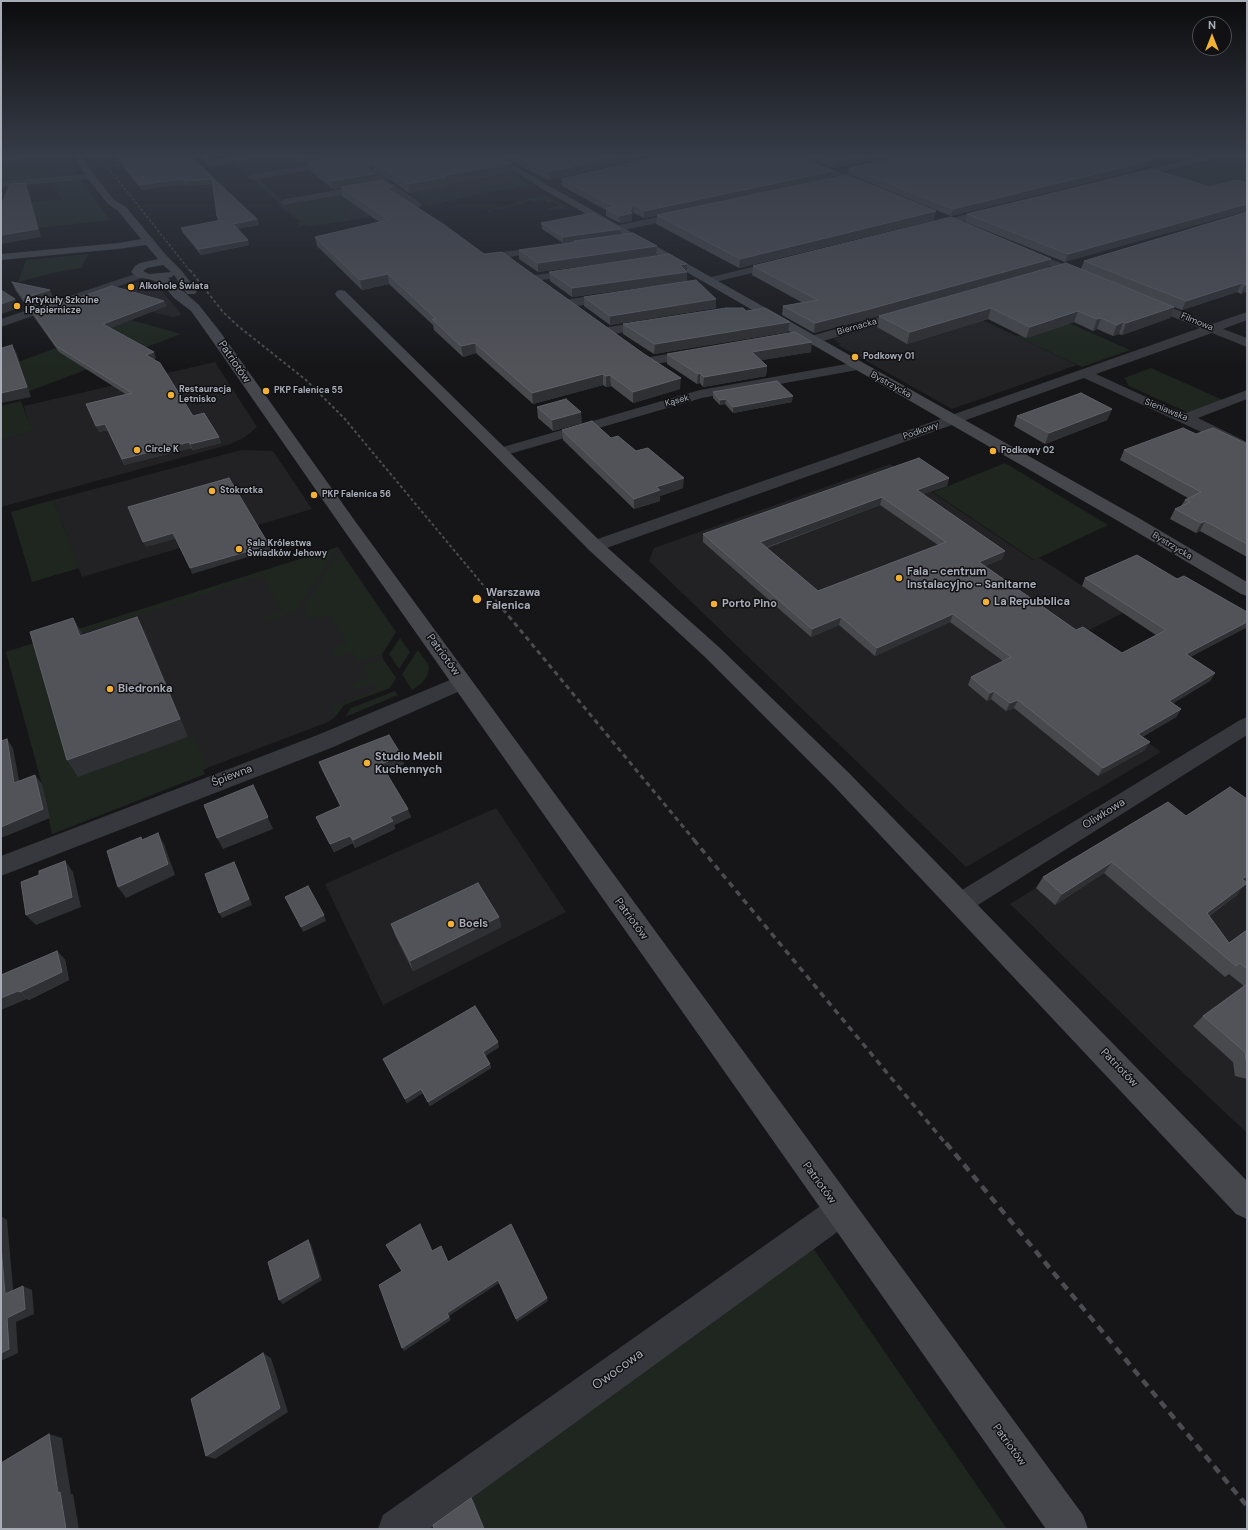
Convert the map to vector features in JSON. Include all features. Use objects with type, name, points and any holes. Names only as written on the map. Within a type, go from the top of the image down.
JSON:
[{"type":"main road","points":[[130,227],[154,277],[169,275],[177,272]]},
{"type":"main road","name":"Bystrzycka","points":[[609,227],[619,234],[635,238],[672,258],[858,366],[1131,521],[1247,590]]},
{"type":"main road","points":[[142,253],[150,263],[166,261]]},
{"type":"main road","points":[[1,257],[142,253],[166,261]]},
{"type":"main road","name":"Patriotów","points":[[166,261],[192,291],[195,308]]},
{"type":"main road","name":"Patriotów","points":[[154,277],[166,282],[178,295],[195,308],[1069,1529]]},
{"type":"main road","name":"Patriotów","points":[[340,294],[595,546],[713,653],[840,779],[961,903],[1247,1203]]},
{"type":"street","points":[[619,234],[642,227]]},
{"type":"street","points":[[488,257],[556,248]]},
{"type":"street","points":[[1015,248],[1093,280]]},
{"type":"street","points":[[1,323],[142,253]]},
{"type":"street","points":[[504,255],[548,287]]},
{"type":"street","points":[[649,262],[672,258]]},
{"type":"street","points":[[691,285],[794,260]]},
{"type":"street","points":[[1042,274],[1083,264]]},
{"type":"street","points":[[535,278],[588,270]]},
{"type":"street","points":[[582,312],[564,299],[622,295]]},
{"type":"street","name":"Filmowa","points":[[1136,297],[1247,344]]},
{"type":"street","points":[[734,311],[758,307]]},
{"type":"street","name":"Biernacka","points":[[789,338],[808,337],[918,310]]},
{"type":"street","name":"Podkowy","points":[[595,546],[1247,316]]},
{"type":"street","points":[[621,340],[604,328],[663,322]]},
{"type":"street","points":[[650,361],[712,350]]},
{"type":"street","points":[[639,353],[663,369]]},
{"type":"street","name":"Kąsek","points":[[501,452],[700,394],[858,366]]},
{"type":"street","name":"Sieniawska","points":[[1084,373],[1163,410],[1186,418],[1247,448]]},
{"type":"street","points":[[688,386],[700,394]]},
{"type":"street","points":[[1186,418],[1247,394]]},
{"type":"street","name":"Śpiewna","points":[[1,866],[323,742],[462,682]]},
{"type":"street","name":"Oliwkowa","points":[[961,903],[1247,725]]},
{"type":"street","name":"Owocowa","points":[[397,1529],[840,1211]]},
{"type":"shaded area","points":[[1,227],[43,227],[1,232]]},
{"type":"shaded area","points":[[88,254],[82,268],[58,272],[18,282],[26,260]]},
{"type":"shaded area","points":[[139,282],[145,282],[162,291],[182,315],[173,317],[138,308],[115,291]]},
{"type":"shaded area","points":[[951,305],[1077,365],[952,409],[838,345],[841,344],[833,339]]},
{"type":"shaded area","points":[[131,320],[181,334],[19,395],[5,367]]},
{"type":"shaded area","points":[[1064,321],[1130,350],[1082,367],[1016,336]]},
{"type":"shaded area","points":[[215,362],[257,427],[245,437],[228,445],[1,507],[1,440],[31,431],[24,406]]},
{"type":"shaded area","points":[[1151,368],[1223,400],[1189,413],[1129,386],[1124,378]]},
{"type":"shaded area","points":[[21,401],[32,431],[1,440],[1,406]]},
{"type":"shaded area","points":[[241,450],[273,451],[312,509],[82,577],[53,500]]},
{"type":"shaded area","points":[[1005,463],[1108,525],[1034,560],[933,492]]},
{"type":"shaded area","points":[[890,464],[1033,560],[1038,557],[1123,613],[1080,635],[1069,683],[1161,752],[966,867],[649,561],[654,548]]},
{"type":"shaded area","points":[[53,500],[79,568],[32,582],[11,512]]},
{"type":"shaded area","points":[[338,547],[396,632],[382,654],[383,659],[396,678],[390,688],[344,705],[335,717],[328,722],[207,768],[203,770],[205,774],[52,834],[42,784],[6,652]]},
{"type":"shaded area","points":[[338,547],[296,611],[268,621],[264,621],[262,618],[282,610],[262,576],[82,633],[78,777],[193,735],[207,768],[203,770],[205,774],[52,834],[42,784],[6,652]]},
{"type":"shaded area","points":[[340,552],[396,632],[382,654],[359,662],[352,652],[335,658],[330,649],[347,643],[328,614],[310,620],[303,609]]},
{"type":"shaded area","points":[[400,638],[410,652],[399,669],[389,654]]},
{"type":"shaded area","points":[[418,650],[428,664],[429,669],[427,676],[422,683],[412,690],[402,674]]},
{"type":"shaded area","points":[[383,659],[396,678],[390,688],[344,705],[335,717],[330,707],[376,690],[373,684],[355,691],[351,684],[368,677],[362,666]]},
{"type":"shaded area","points":[[395,691],[398,695],[345,717],[351,708]]},
{"type":"shaded area","points":[[496,808],[566,912],[383,1005],[325,884]]},
{"type":"shaded area","points":[[1087,856],[1247,874],[1247,1133],[1160,1051],[1010,904]]},
{"type":"shaded area","points":[[813,1248],[1007,1529],[428,1529]]},
{"type":"building","points":[[1,227],[38,227],[38,229],[1,235]]},
{"type":"building","points":[[236,227],[248,240],[199,249],[181,228]]},
{"type":"building","points":[[356,227],[448,227],[484,254],[502,252],[644,354],[681,378],[633,392],[610,375],[606,376],[603,374],[532,393],[475,343],[461,346],[432,319],[436,319],[388,274],[360,280],[315,237]]},
{"type":"building","points":[[548,227],[618,227],[621,229],[563,237]]},
{"type":"building","points":[[680,227],[869,227],[740,259]]},
{"type":"building","points":[[909,227],[976,227],[1051,259],[815,323],[783,306],[818,300],[753,266]]},
{"type":"building","points":[[1001,227],[1163,227],[1068,254]]},
{"type":"building","points":[[1196,227],[1247,227],[1247,284],[1245,285],[1242,283],[1186,301],[1084,261]]},
{"type":"building","points":[[633,233],[657,246],[538,263],[519,250],[576,242],[574,241]]},
{"type":"building","points":[[669,254],[687,264],[680,265],[687,272],[572,288],[549,272]]},
{"type":"building","points":[[1066,263],[1174,307],[1117,325],[1078,311],[1030,327],[991,308],[910,332],[879,316]]},
{"type":"building","points":[[696,280],[716,299],[610,316],[584,297]]},
{"type":"building","points":[[12,282],[50,290],[24,298]]},
{"type":"building","points":[[112,286],[164,301],[103,324],[154,352],[146,355],[160,363],[193,416],[204,413],[219,437],[190,444],[189,442],[122,459],[105,424],[96,426],[86,404],[132,393],[56,346],[32,311],[70,298],[75,299]]},
{"type":"building","points":[[1,290],[15,299],[1,304]]},
{"type":"building","points":[[726,308],[743,308],[746,311],[765,308],[790,322],[655,344],[623,324]]},
{"type":"building","points":[[795,332],[812,342],[752,352],[767,366],[704,377],[700,373],[698,374],[667,354]]},
{"type":"building","points":[[12,345],[27,387],[1,393],[1,346],[2,348]]},
{"type":"building","points":[[777,381],[793,396],[733,407],[726,399],[720,400],[713,392]]},
{"type":"building","points":[[1081,393],[1112,409],[1049,433],[1017,416]]},
{"type":"building","points":[[566,399],[581,412],[552,420],[537,407]]},
{"type":"building","points":[[592,421],[611,438],[618,436],[636,451],[648,448],[684,478],[656,487],[660,490],[634,499],[562,430]]},
{"type":"building","points":[[1183,428],[1196,434],[1213,428],[1247,444],[1247,544],[1205,521],[1201,523],[1175,509],[1190,502],[1185,500],[1201,492],[1124,450]]},
{"type":"building","points":[[919,458],[949,478],[917,490],[1005,551],[979,562],[1076,630],[1083,627],[1122,653],[1166,630],[1085,578],[1137,555],[1177,579],[1184,576],[1247,612],[1247,622],[1186,654],[1215,673],[1169,701],[1181,709],[1138,734],[1150,742],[1103,768],[1018,700],[1010,703],[994,691],[990,693],[971,677],[1011,657],[953,614],[877,648],[841,617],[812,629],[703,534]],"holes":[[[882,497],[946,542],[818,591],[760,542]]]},
{"type":"building","points":[[229,478],[269,545],[190,568],[173,533],[143,542],[128,507]]},
{"type":"building","name":"Biedronka","points":[[137,617],[180,719],[67,760],[30,632],[73,618],[80,636]]},
{"type":"building","points":[[389,735],[402,756],[381,764],[408,809],[390,817],[393,821],[353,840],[350,836],[330,844],[316,817],[341,806],[319,762]]},
{"type":"building","points":[[7,739],[14,783],[35,775],[43,809],[1,827],[1,741]]},
{"type":"building","points":[[253,785],[268,817],[217,838],[204,805]]},
{"type":"building","points":[[1230,787],[1247,799],[1247,876],[1242,879],[1247,883],[1207,913],[1229,943],[1247,930],[1247,969],[1240,963],[1236,966],[1112,862],[1062,894],[1043,877],[1168,802],[1186,816]]},
{"type":"building","points":[[158,833],[168,864],[118,887],[107,851],[141,837],[142,840]]},
{"type":"building","points":[[65,861],[72,897],[26,915],[21,882],[39,875],[39,871]]},
{"type":"building","points":[[234,862],[249,899],[219,913],[205,874]]},
{"type":"building","points":[[478,883],[499,917],[410,961],[391,924]]},
{"type":"building","points":[[308,886],[324,915],[301,927],[285,897]]},
{"type":"building","points":[[57,951],[62,972],[20,992],[18,991],[1,998],[1,975]]},
{"type":"building","points":[[1247,984],[1247,1066],[1245,1052],[1203,1016]]},
{"type":"building","points":[[475,1006],[498,1042],[483,1052],[490,1064],[428,1102],[421,1089],[405,1099],[383,1059]]},
{"type":"building","points":[[420,1224],[432,1251],[441,1246],[448,1262],[511,1224],[547,1298],[516,1319],[498,1280],[447,1313],[449,1317],[402,1348],[379,1285],[402,1271],[386,1245]]},
{"type":"building","points":[[308,1240],[319,1277],[279,1300],[268,1262]]},
{"type":"building","points":[[1,1246],[5,1294],[23,1286],[25,1309],[7,1318],[9,1349],[1,1353]]},
{"type":"building","points":[[263,1353],[280,1408],[206,1456],[191,1399]]},
{"type":"building","points":[[49,1434],[58,1493],[60,1492],[66,1529],[1,1529],[1,1463]]},
{"type":"building","points":[[471,1498],[484,1529],[434,1529],[433,1525]]},
{"type":"railway","points":[[155,227],[190,271]]},
{"type":"railway","points":[[190,270],[223,312],[238,326],[306,380],[344,418],[498,603]]},
{"type":"railway","points":[[497,602],[695,841]]},
{"type":"railway","points":[[694,840],[946,1144]]},
{"type":"railway","points":[[946,1143],[1247,1506]]},
{"type":"place","name":"Alkohole Świata","points":[[131,287]]},
{"type":"place","name":"Artykuły Szkolne I Papiernicze","points":[[17,306]]},
{"type":"place","name":"Podkowy 01","points":[[855,357]]},
{"type":"place","name":"PKP Falenica 55","points":[[266,391]]},
{"type":"place","name":"Restauracja Letnisko","points":[[171,395]]},
{"type":"place","name":"Circle K","points":[[137,450]]},
{"type":"place","name":"Podkowy 02","points":[[993,451]]},
{"type":"place","name":"Stokrotka","points":[[212,491]]},
{"type":"place","name":"PKP Falenica 56","points":[[314,495]]},
{"type":"place","name":"Sala Królestwa Świadków Jehowy","points":[[239,549]]},
{"type":"place","name":"Fala - centrum Instalacyjno - Sanitarne","points":[[899,578]]},
{"type":"place","name":"Warszawa Falenica","points":[[477,599]]},
{"type":"place","name":"La Repubblica","points":[[986,602]]},
{"type":"place","name":"Porto Pino","points":[[714,604]]},
{"type":"place","name":"Biedronka","points":[[110,689]]},
{"type":"place","name":"Studio Mebli Kuchennych","points":[[367,763]]},
{"type":"place","name":"Boels","points":[[451,924]]}]
